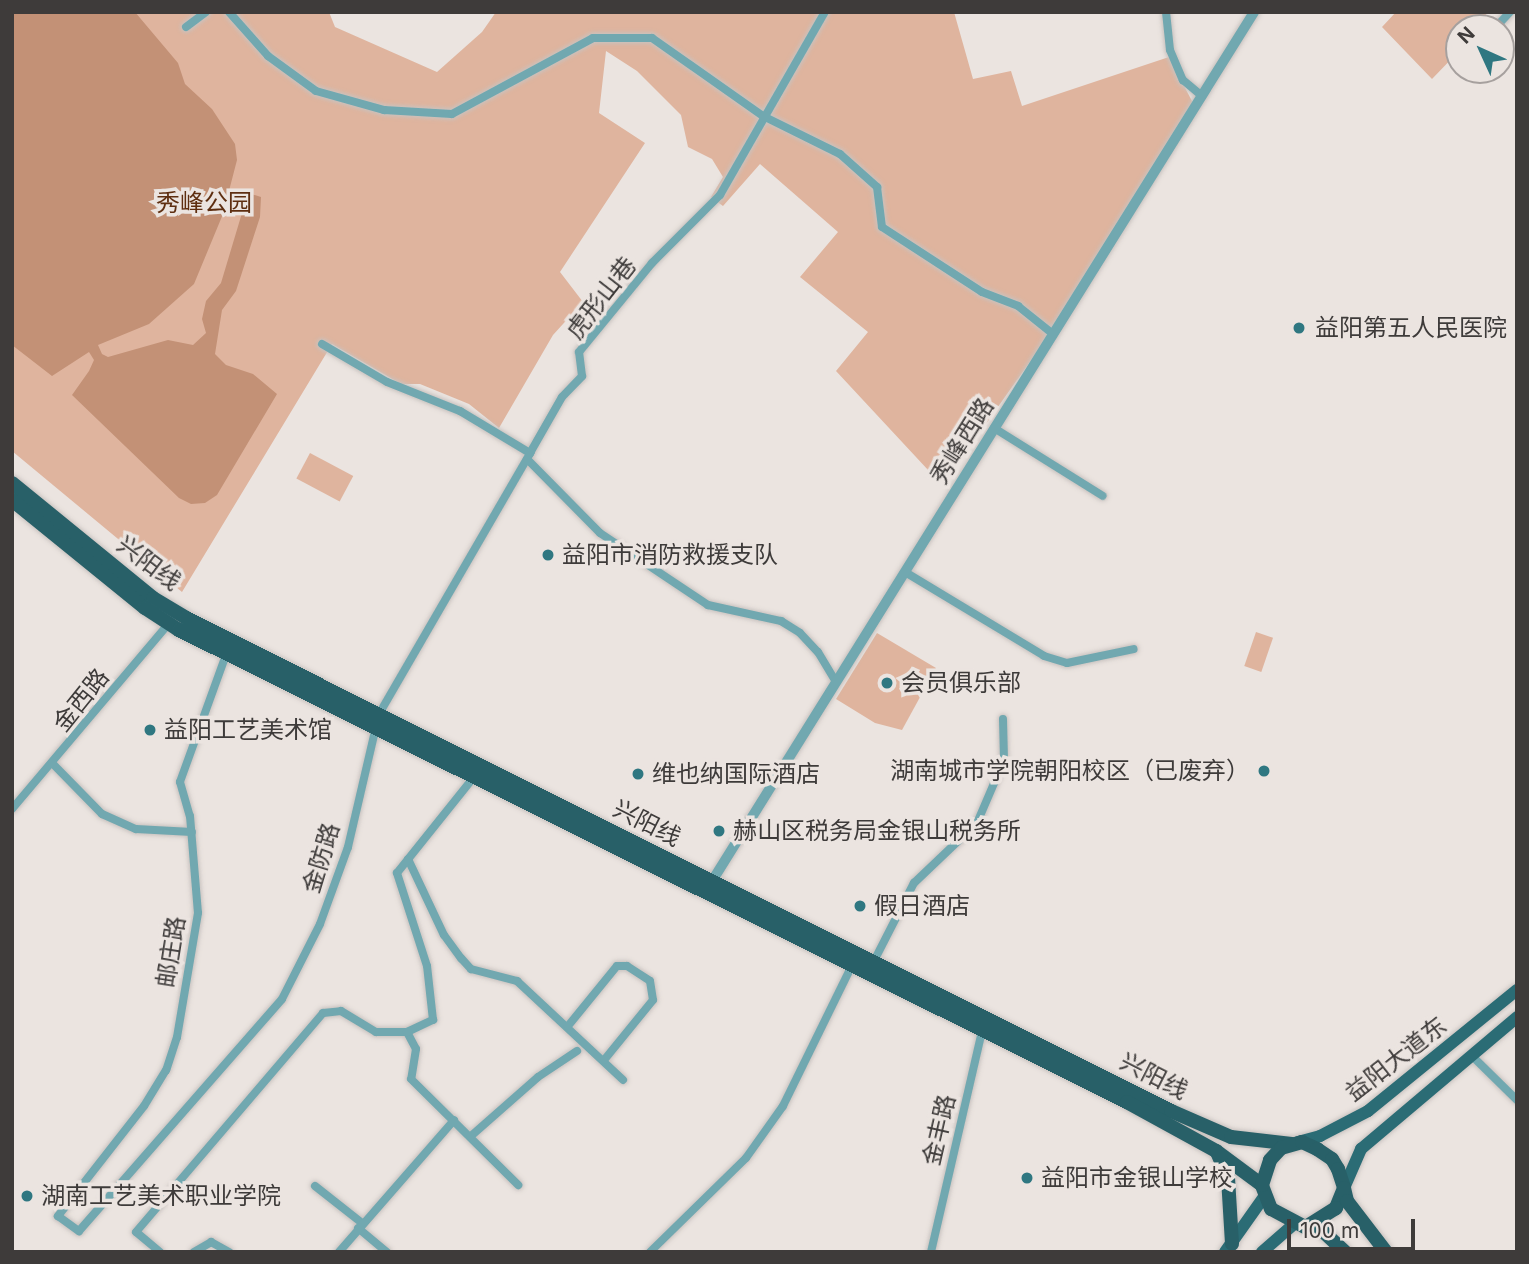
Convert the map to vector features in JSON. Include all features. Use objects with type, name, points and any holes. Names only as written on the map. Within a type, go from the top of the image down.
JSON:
[{"type":"highway","name":"兴阳线","points":[[12,483],[173,618]]},
{"type":"highway","name":"兴阳线","points":[[12,500],[173,618],[709,887],[852,965],[1231,1137],[1292,1144]]},
{"type":"highway","name":"兴阳线","points":[[377,721],[474,777],[874,961],[1216,1151],[1263,1191]]},
{"type":"highway","points":[[1344,1188],[1336,1208],[1315,1224],[1294,1224],[1271,1209],[1263,1191],[1270,1160],[1292,1144],[1302,1142],[1332,1159],[1364,1228],[1386,1252]]},
{"type":"highway","points":[[1216,1151],[1228,1178],[1228,1248]]},
{"type":"highway","points":[[1315,1224],[1343,1250]]},
{"type":"main road","name":"益阳大道东","points":[[1292,1144],[1320,1136],[1356,1117],[1517,990]]},
{"type":"main road","points":[[1344,1188],[1362,1149],[1517,1017]]},
{"type":"main road","points":[[1395,1088],[1410,1106]]},
{"type":"main road","points":[[1228,1248],[1263,1191]]},
{"type":"main road","points":[[1262,1252],[1294,1224]]},
{"type":"street","points":[[186,27],[206,12]]},
{"type":"street","points":[[229,12],[294,79],[316,91],[383,110],[452,114],[593,38],[652,38],[762,116],[840,154],[877,187],[882,227],[982,292],[1018,306],[1053,334]]},
{"type":"street","name":"虎形山巷","points":[[529,456],[562,397],[582,376],[579,352],[652,263],[720,195],[762,116],[825,12]]},
{"type":"street","points":[[1166,12],[1170,50],[1183,80],[1202,96]]},
{"type":"street","name":"秀峰西路","points":[[709,887],[1254,12]]},
{"type":"street","points":[[323,344],[387,382],[460,411],[529,456],[600,533],[708,605],[781,621],[800,633],[818,652],[836,682]]},
{"type":"street","points":[[994,428],[1103,496]]},
{"type":"street","name":"金防路","points":[[79,1231],[282,999],[320,925],[348,847],[377,721],[529,456]]},
{"type":"street","points":[[905,572],[1044,656],[1067,663],[1134,649]]},
{"type":"street","name":"金西路","points":[[12,809],[53,764],[173,618]]},
{"type":"street","name":"邮庄路","points":[[79,1231],[58,1216],[144,1106],[166,1070],[177,1037],[198,913],[192,832],[180,782],[229,647]]},
{"type":"street","points":[[874,961],[914,883],[977,823],[1004,760],[1003,719]]},
{"type":"street","points":[[53,764],[102,814],[136,829],[192,832]]},
{"type":"street","points":[[160,1252],[136,1232],[323,1013],[341,1011],[376,1032],[407,1032],[433,1020],[434,1006],[427,966],[397,873],[474,777]]},
{"type":"street","points":[[408,859],[444,936],[461,958],[471,968],[517,981],[623,1080]]},
{"type":"street","points":[[650,1252],[746,1158],[783,1106],[852,965]]},
{"type":"street","points":[[568,1026],[617,966],[627,966],[650,982],[653,1000],[604,1060]]},
{"type":"street","name":"金丰路","points":[[930,1252],[984,1023]]},
{"type":"street","points":[[407,1032],[416,1049],[411,1079],[518,1185]]},
{"type":"street","points":[[471,1136],[538,1077],[578,1051]]},
{"type":"street","points":[[1471,1055],[1517,1100]]},
{"type":"street","points":[[339,1252],[454,1120]]},
{"type":"street","points":[[315,1186],[387,1252]]},
{"type":"street","points":[[194,1252],[211,1242],[229,1252]]},
{"type":"green space","name":"秀峰公园","points":[[12,12],[329,12],[335,27],[437,72],[482,32],[496,12],[954,12],[973,79],[1011,71],[1022,106],[1169,57],[1193,103],[1053,329],[945,482],[929,471],[836,371],[868,332],[800,277],[838,232],[760,164],[723,206],[711,197],[723,177],[712,159],[688,147],[681,115],[637,71],[606,51],[599,113],[645,143],[560,272],[583,302],[553,335],[499,428],[469,404],[420,384],[401,384],[332,344],[182,592],[12,451]]},
{"type":"green space","points":[[1396,12],[1485,14],[1445,14],[1445,66],[1432,79],[1382,27]]},
{"type":"green space","points":[[310,453],[353,476],[340,502],[296,479]]},
{"type":"green space","points":[[1256,632],[1273,638],[1261,672],[1244,666]]},
{"type":"green space","name":"会员俱乐部","points":[[877,633],[936,668],[902,730],[875,723],[836,699]]},
{"type":"shaded area","points":[[12,12],[135,12],[178,63],[185,84],[212,109],[235,144],[237,160],[223,214],[194,284],[149,324],[98,345],[102,354],[108,357],[168,340],[193,345],[206,333],[202,319],[206,301],[221,283],[248,193],[261,197],[260,217],[236,291],[222,310],[215,354],[226,365],[253,374],[277,394],[217,495],[205,503],[191,504],[179,498],[72,395],[94,360],[89,352],[52,376],[12,345]]},
{"type":"place","name":"益阳第五人民医院","points":[[1299,328]]},
{"type":"place","name":"益阳市消防救援支队","points":[[548,555]]},
{"type":"place","name":"会员俱乐部","points":[[887,683]]},
{"type":"place","name":"益阳工艺美术馆","points":[[150,730]]},
{"type":"place","name":"湖南城市学院朝阳校区（已废弃）","points":[[1264,771]]},
{"type":"place","name":"维也纳国际酒店","points":[[638,774]]},
{"type":"place","name":"赫山区税务局金银山税务所","points":[[719,831]]},
{"type":"place","name":"假日酒店","points":[[860,906]]},
{"type":"place","name":"益阳市金银山学校","points":[[1027,1178]]},
{"type":"place","name":"湖南工艺美术职业学院","points":[[27,1196]]}]
